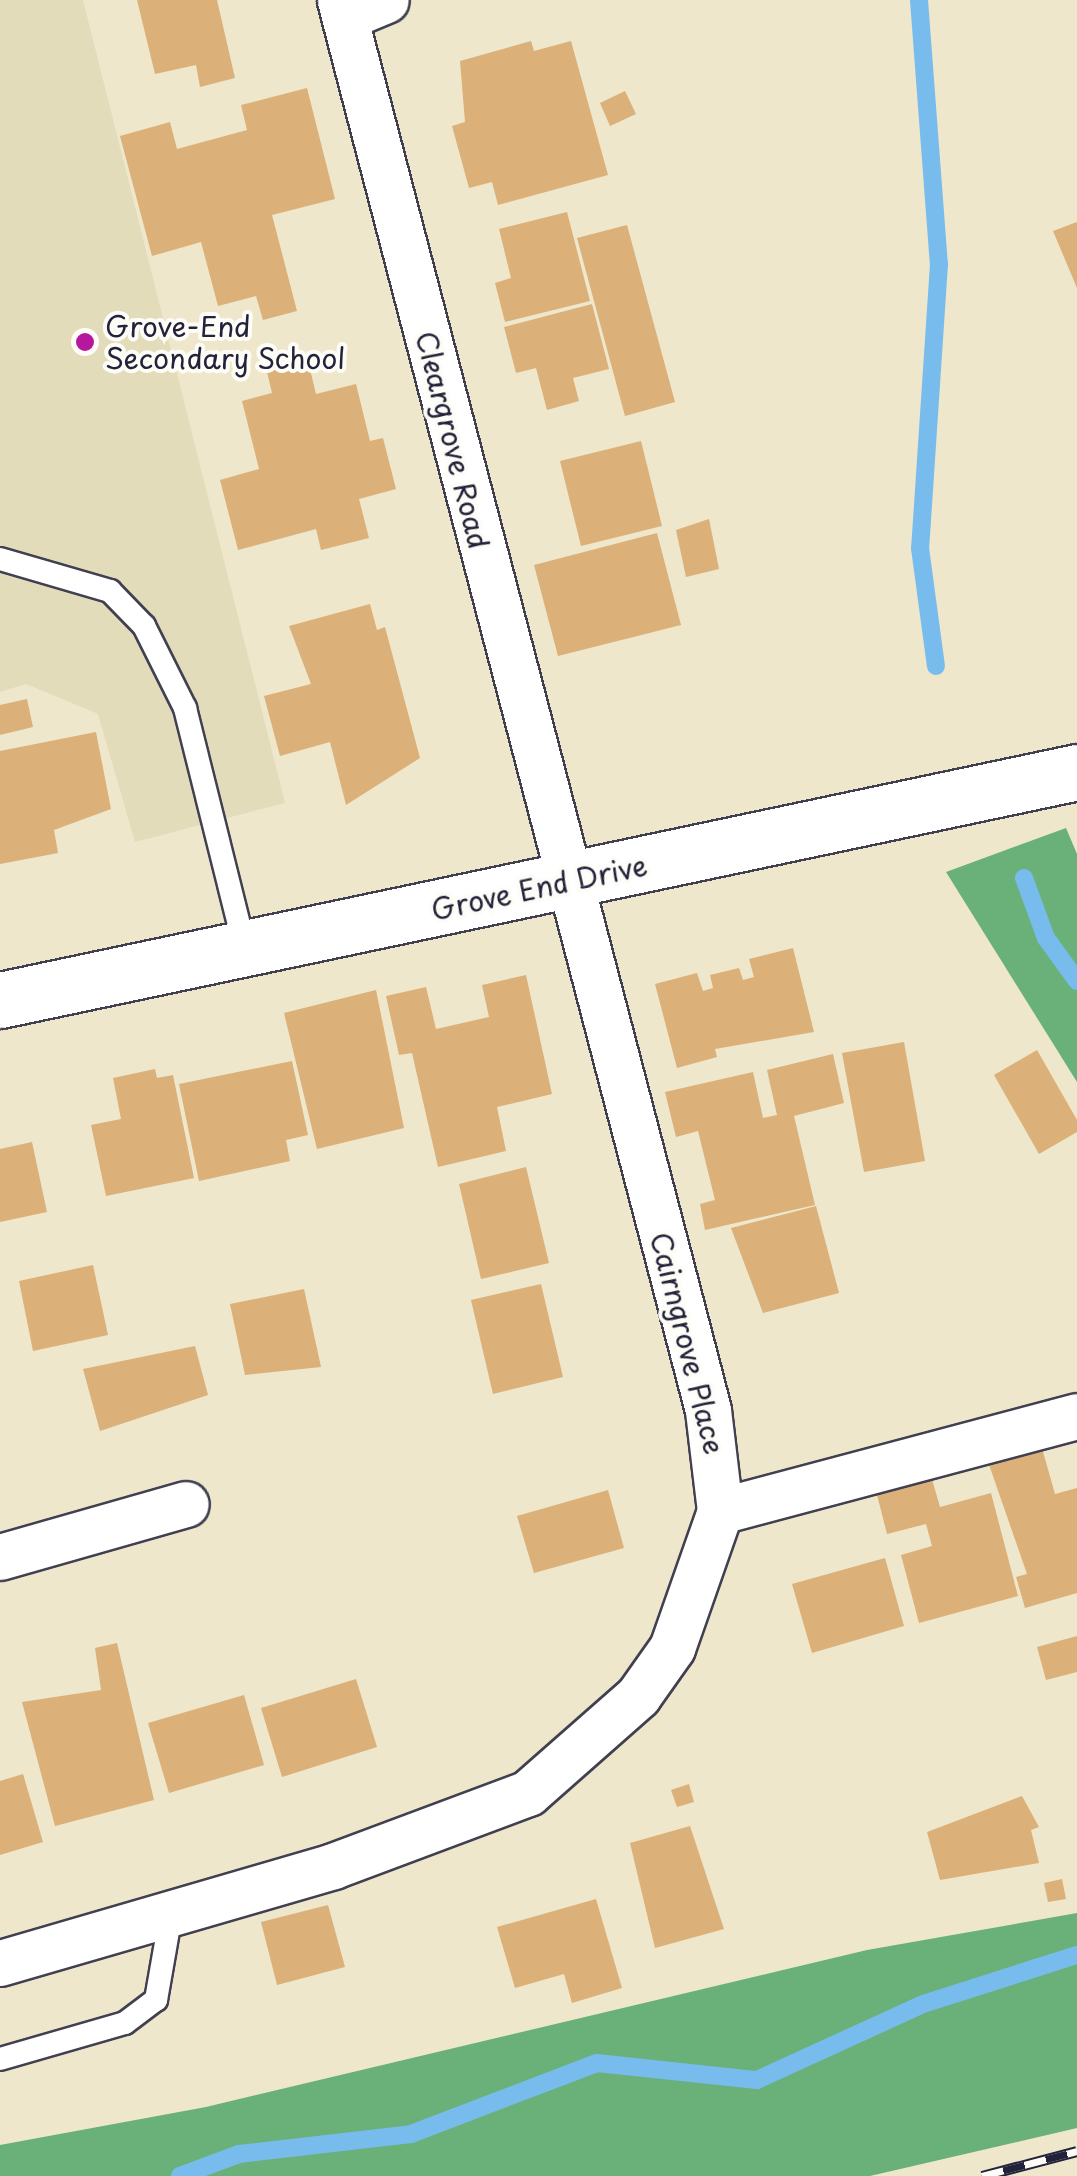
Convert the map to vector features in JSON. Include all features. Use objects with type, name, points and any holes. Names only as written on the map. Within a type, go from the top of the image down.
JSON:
[{"type":"street","points":[[342,8],[386,0]]},
{"type":"street","name":"Cleargrove Road","points":[[342,8],[566,880]]},
{"type":"street","name":"Grove End Drive","points":[[0,1000],[1077,772]]},
{"type":"street","name":"Cairngrove Place","points":[[0,1963],[466,1822],[528,1793],[638,1696],[672,1648],[720,1511],[708,1410],[566,880]]},
{"type":"street","points":[[720,1511],[1077,1416]]},
{"type":"street","points":[[0,1557],[186,1504]]},
{"type":"lane","points":[[0,559],[110,591],[144,626],[185,708],[244,949]]},
{"type":"lane","points":[[0,2059],[126,2023],[156,2000],[171,1914]]},
{"type":"shaded area","name":"Grove-End Secondary School","points":[[0,0],[83,0],[285,803],[135,842],[98,714],[26,684],[0,692]]},
{"type":"green space","points":[[1066,828],[1077,854],[1077,1082],[946,872]]},
{"type":"green space","points":[[1077,1913],[1077,2128],[870,2176],[0,2176],[0,2145],[206,2107],[867,1950]]},
{"type":"building","points":[[137,0],[217,0],[235,78],[200,87],[196,65],[155,74]]},
{"type":"building","points":[[531,41],[534,51],[571,41],[608,175],[498,205],[492,182],[469,188],[452,126],[465,122],[460,61]]},
{"type":"building","points":[[307,88],[335,199],[272,215],[297,311],[263,320],[256,296],[218,306],[201,242],[152,256],[120,136],[170,122],[177,149],[247,130],[241,105]]},
{"type":"building","points":[[625,91],[636,114],[610,126],[600,103]]},
{"type":"building","points":[[567,212],[590,301],[505,322],[495,283],[511,278],[499,229]]},
{"type":"building","points":[[1077,222],[1077,288],[1053,231]]},
{"type":"building","points":[[627,225],[675,402],[625,416],[577,238]]},
{"type":"building","points":[[592,304],[609,369],[573,378],[579,401],[547,410],[536,368],[516,373],[504,327]]},
{"type":"building","points":[[308,361],[316,394],[356,384],[370,441],[383,438],[396,489],[359,499],[369,538],[321,550],[316,529],[238,550],[220,480],[259,469],[242,401],[272,393],[267,372]]},
{"type":"building","points":[[641,441],[662,526],[581,546],[560,461]]},
{"type":"building","points":[[709,519],[719,569],[686,577],[676,530]]},
{"type":"building","points":[[657,533],[681,625],[558,656],[534,565]]},
{"type":"building","points":[[370,604],[377,630],[385,627],[420,758],[346,805],[330,742],[280,756],[264,696],[311,684],[289,626]]},
{"type":"building","points":[[27,699],[33,727],[0,735],[0,705]]},
{"type":"building","points":[[96,732],[111,809],[54,830],[58,853],[0,864],[0,751]]},
{"type":"building","points":[[793,948],[814,1032],[715,1049],[717,1057],[677,1068],[655,984],[697,973],[703,991],[713,988],[710,975],[739,968],[743,980],[754,977],[749,959]]},
{"type":"building","points":[[526,975],[552,1094],[497,1107],[506,1151],[438,1167],[412,1053],[399,1055],[386,996],[426,987],[436,1029],[489,1017],[482,985]]},
{"type":"building","points":[[376,990],[404,1128],[317,1149],[284,1013]]},
{"type":"building","points":[[904,1042],[925,1161],[864,1172],[842,1053]]},
{"type":"building","points":[[1037,1050],[1077,1120],[1077,1132],[1039,1154],[994,1075]]},
{"type":"building","points":[[833,1054],[844,1103],[794,1116],[815,1205],[705,1230],[700,1204],[715,1200],[698,1131],[676,1137],[665,1092],[753,1072],[763,1118],[777,1115],[767,1070]]},
{"type":"building","points":[[292,1061],[308,1135],[286,1140],[290,1161],[199,1181],[179,1084]]},
{"type":"building","points":[[155,1069],[157,1078],[173,1075],[194,1178],[106,1196],[91,1125],[121,1119],[113,1078]]},
{"type":"building","points":[[32,1142],[47,1212],[0,1222],[0,1149]]},
{"type":"building","points":[[526,1167],[549,1263],[481,1279],[459,1184]]},
{"type":"building","points":[[816,1206],[839,1293],[763,1313],[731,1228]]},
{"type":"building","points":[[93,1265],[108,1335],[33,1351],[19,1281]]},
{"type":"building","points":[[541,1284],[563,1377],[493,1394],[471,1300]]},
{"type":"building","points":[[304,1289],[321,1367],[245,1375],[230,1304]]},
{"type":"building","points":[[195,1346],[208,1395],[100,1431],[83,1369]]},
{"type":"building","points":[[1040,1441],[1055,1494],[1077,1488],[1077,1593],[1025,1608],[1016,1577],[1027,1574],[986,1456]]},
{"type":"building","points":[[930,1472],[940,1507],[991,1493],[1018,1596],[919,1623],[901,1555],[932,1546],[926,1524],[887,1534],[875,1487]]},
{"type":"building","points":[[608,1490],[624,1548],[534,1573],[517,1516]]},
{"type":"building","points":[[885,1558],[904,1626],[812,1653],[792,1584]]},
{"type":"building","points":[[1077,1636],[1077,1672],[1046,1680],[1037,1647]]},
{"type":"building","points":[[117,1643],[154,1800],[55,1826],[22,1702],[101,1690],[95,1648]]},
{"type":"building","points":[[356,1679],[377,1747],[282,1777],[261,1708]]},
{"type":"building","points":[[244,1695],[264,1765],[169,1793],[148,1723]]},
{"type":"building","points":[[23,1774],[43,1842],[0,1855],[0,1781]]},
{"type":"building","points":[[689,1784],[694,1802],[677,1807],[671,1790]]},
{"type":"building","points":[[1022,1796],[1039,1827],[1031,1830],[1039,1863],[940,1880],[927,1832]]},
{"type":"building","points":[[690,1826],[724,1929],[655,1948],[630,1843]]},
{"type":"building","points":[[1062,1879],[1066,1899],[1048,1902],[1044,1883]]},
{"type":"building","points":[[596,1899],[622,1988],[572,2003],[564,1974],[515,1988],[497,1927]]},
{"type":"building","points":[[328,1905],[345,1967],[277,1985],[261,1922]]},
{"type":"waterway","points":[[919,0],[939,264],[920,548],[936,666]]},
{"type":"waterway","points":[[1024,878],[1046,938],[1077,981]]},
{"type":"waterway","points":[[180,2176],[239,2154],[411,2134],[597,2063],[757,2080],[923,2004],[1077,1955]]},
{"type":"railway","points":[[982,2176],[1077,2151]]},
{"type":"place","name":"Grove-End Secondary School","points":[[85,342]]}]
